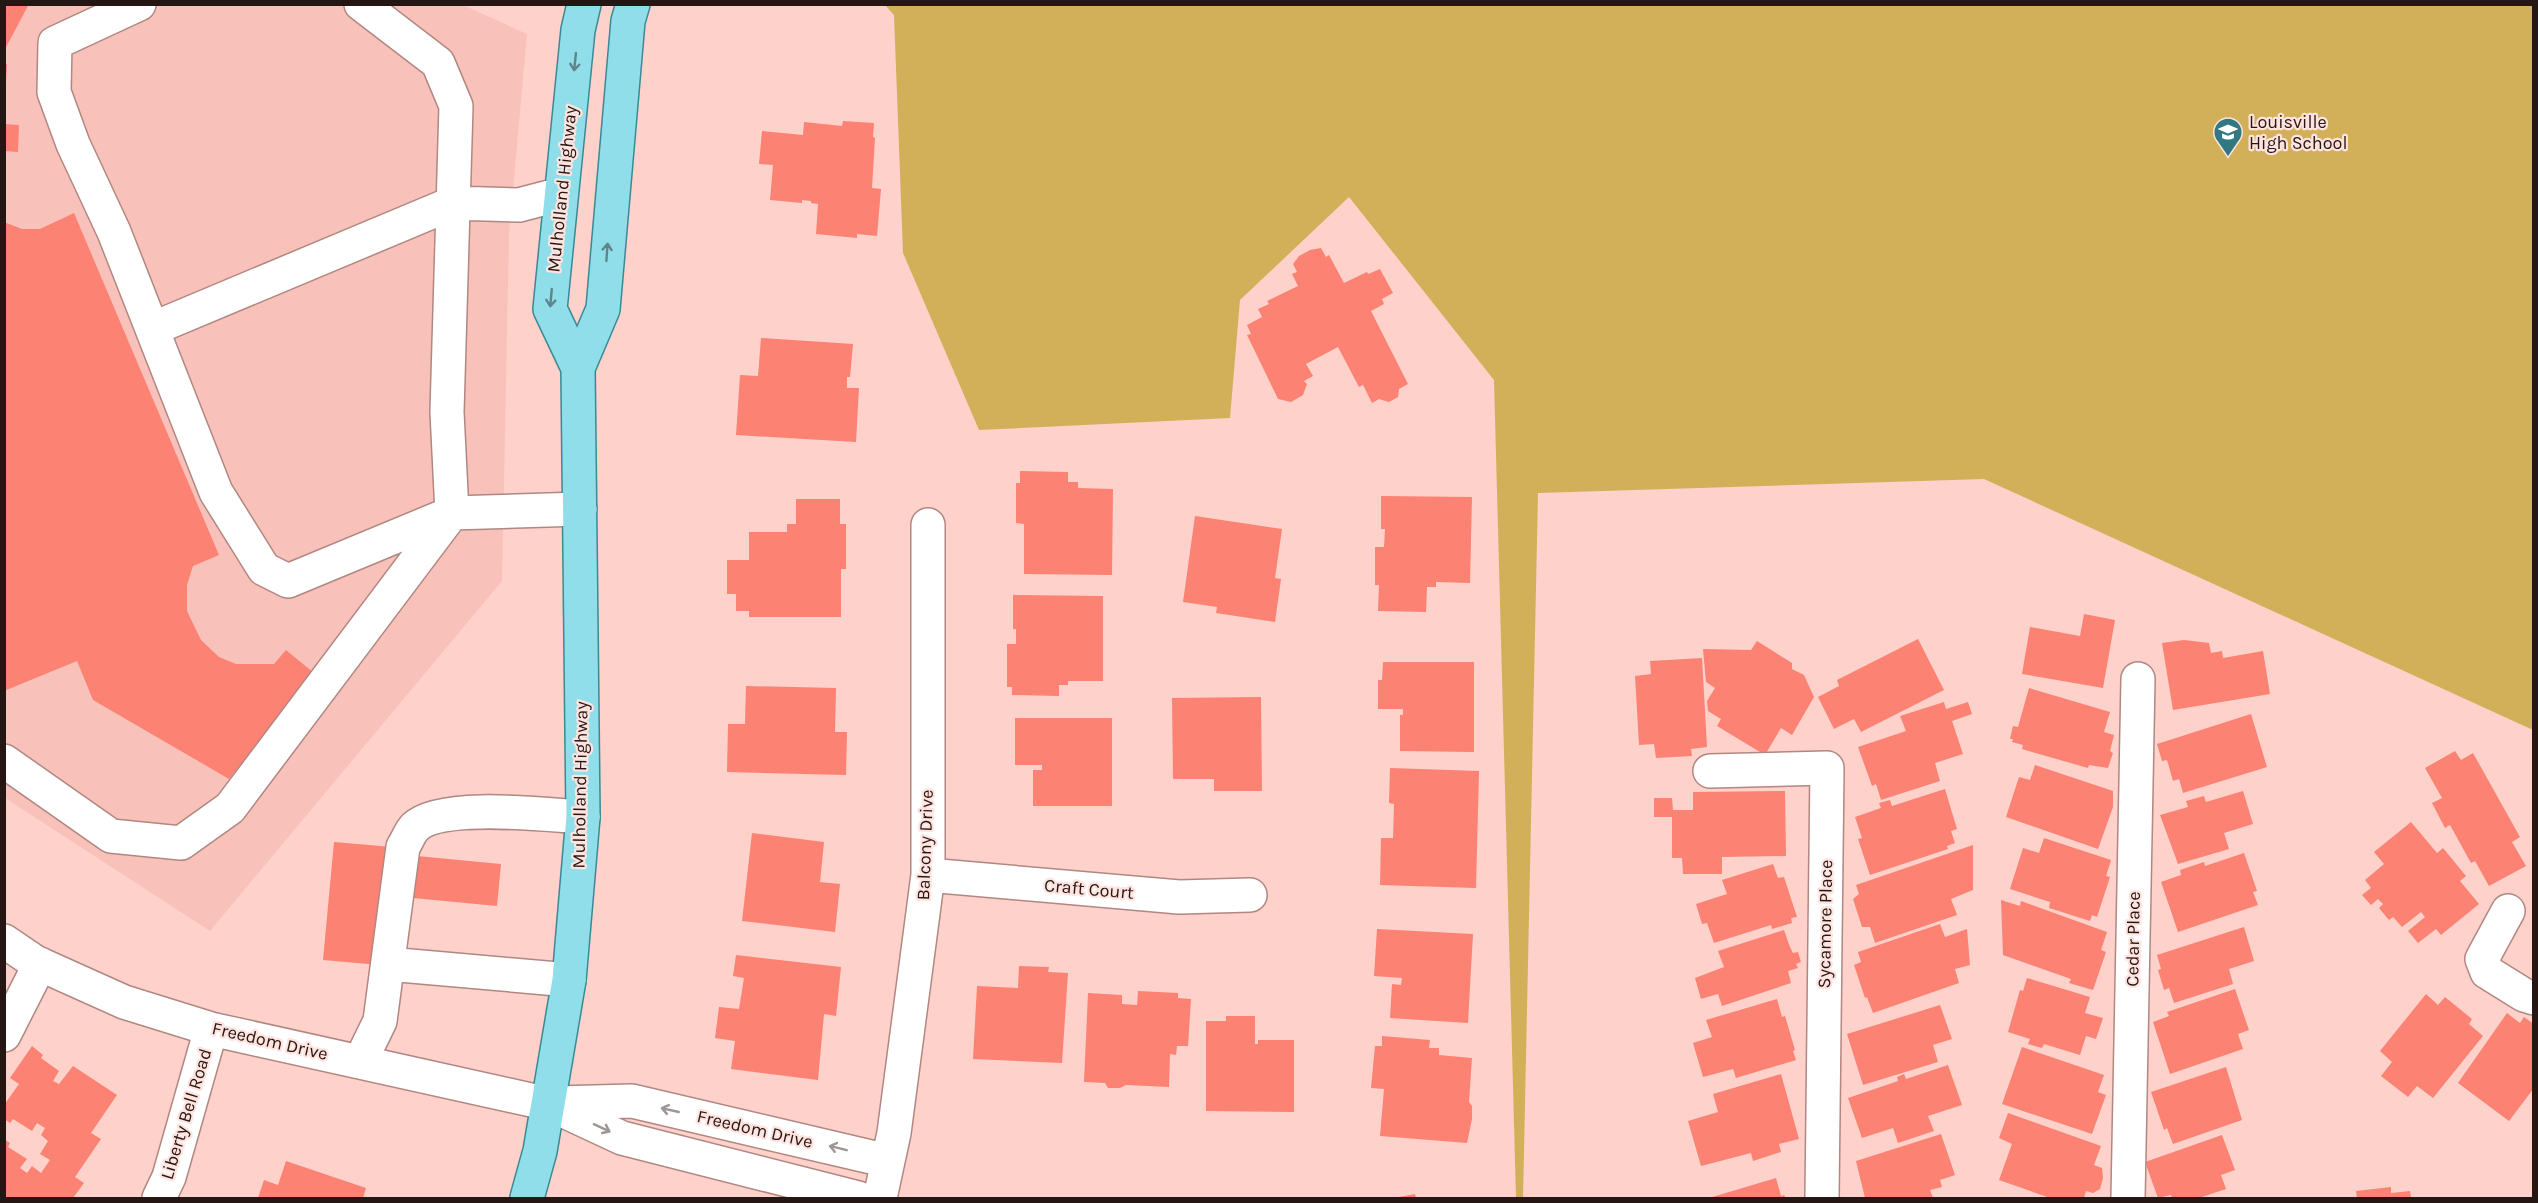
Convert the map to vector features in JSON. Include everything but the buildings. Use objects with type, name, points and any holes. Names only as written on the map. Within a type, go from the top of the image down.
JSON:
[{"type":"main road","name":"Mulholland Highway","points":[[578,368],[550,309],[578,30],[584,4]]},
{"type":"main road","name":"Mulholland Highway","points":[[527,1198],[549,1104],[569,980],[584,817],[578,368],[603,309],[618,122],[628,21],[633,4]]},
{"type":"street","points":[[139,4],[55,43],[54,92],[73,144],[114,232],[216,492],[264,569],[288,581],[452,513],[580,509]]},
{"type":"street","points":[[4,761],[111,836],[181,843],[230,808],[452,513],[447,412],[456,106],[438,63],[361,4]]},
{"type":"street","points":[[152,329],[453,203],[519,205],[561,194]]},
{"type":"street","name":"Balcony Drive","points":[[880,1198],[894,1133],[928,875],[928,525]]},
{"type":"street","name":"Cedar Place","points":[[2128,1198],[2138,679]]},
{"type":"street","name":"Sycamore Place","points":[[1710,771],[1827,768],[1822,1198]]},
{"type":"street","points":[[360,1062],[380,1022],[403,847],[415,827],[433,818],[467,812],[584,817]]},
{"type":"street","name":"Craft Court","points":[[928,875],[1179,897],[1250,895]]},
{"type":"street","points":[[2508,911],[2482,958],[2487,972],[2523,995],[2534,998]]},
{"type":"street","name":"Freedom Drive","points":[[4,941],[40,964],[124,1002],[211,1029],[549,1104],[622,1138],[858,1198]]},
{"type":"street","points":[[4,1035],[40,964]]},
{"type":"street","points":[[388,964],[569,980]]},
{"type":"street","name":"Liberty Bell Road","points":[[159,1198],[169,1177],[211,1029]]},
{"type":"street","name":"Freedom Drive","points":[[549,1104],[632,1101],[888,1161]]},
{"type":"shaded area","points":[[4,5],[463,5],[527,34],[509,234],[502,581],[210,931],[5,798]]},
{"type":"shaded area","points":[[885,5],[2533,5],[2533,730],[1984,479],[1538,493],[1523,1198],[1516,1198],[1494,380],[1349,197],[1240,300],[1230,418],[979,430],[903,253],[894,15]]},
{"type":"place","name":"Louisville High School","points":[[2228,158]]}]
